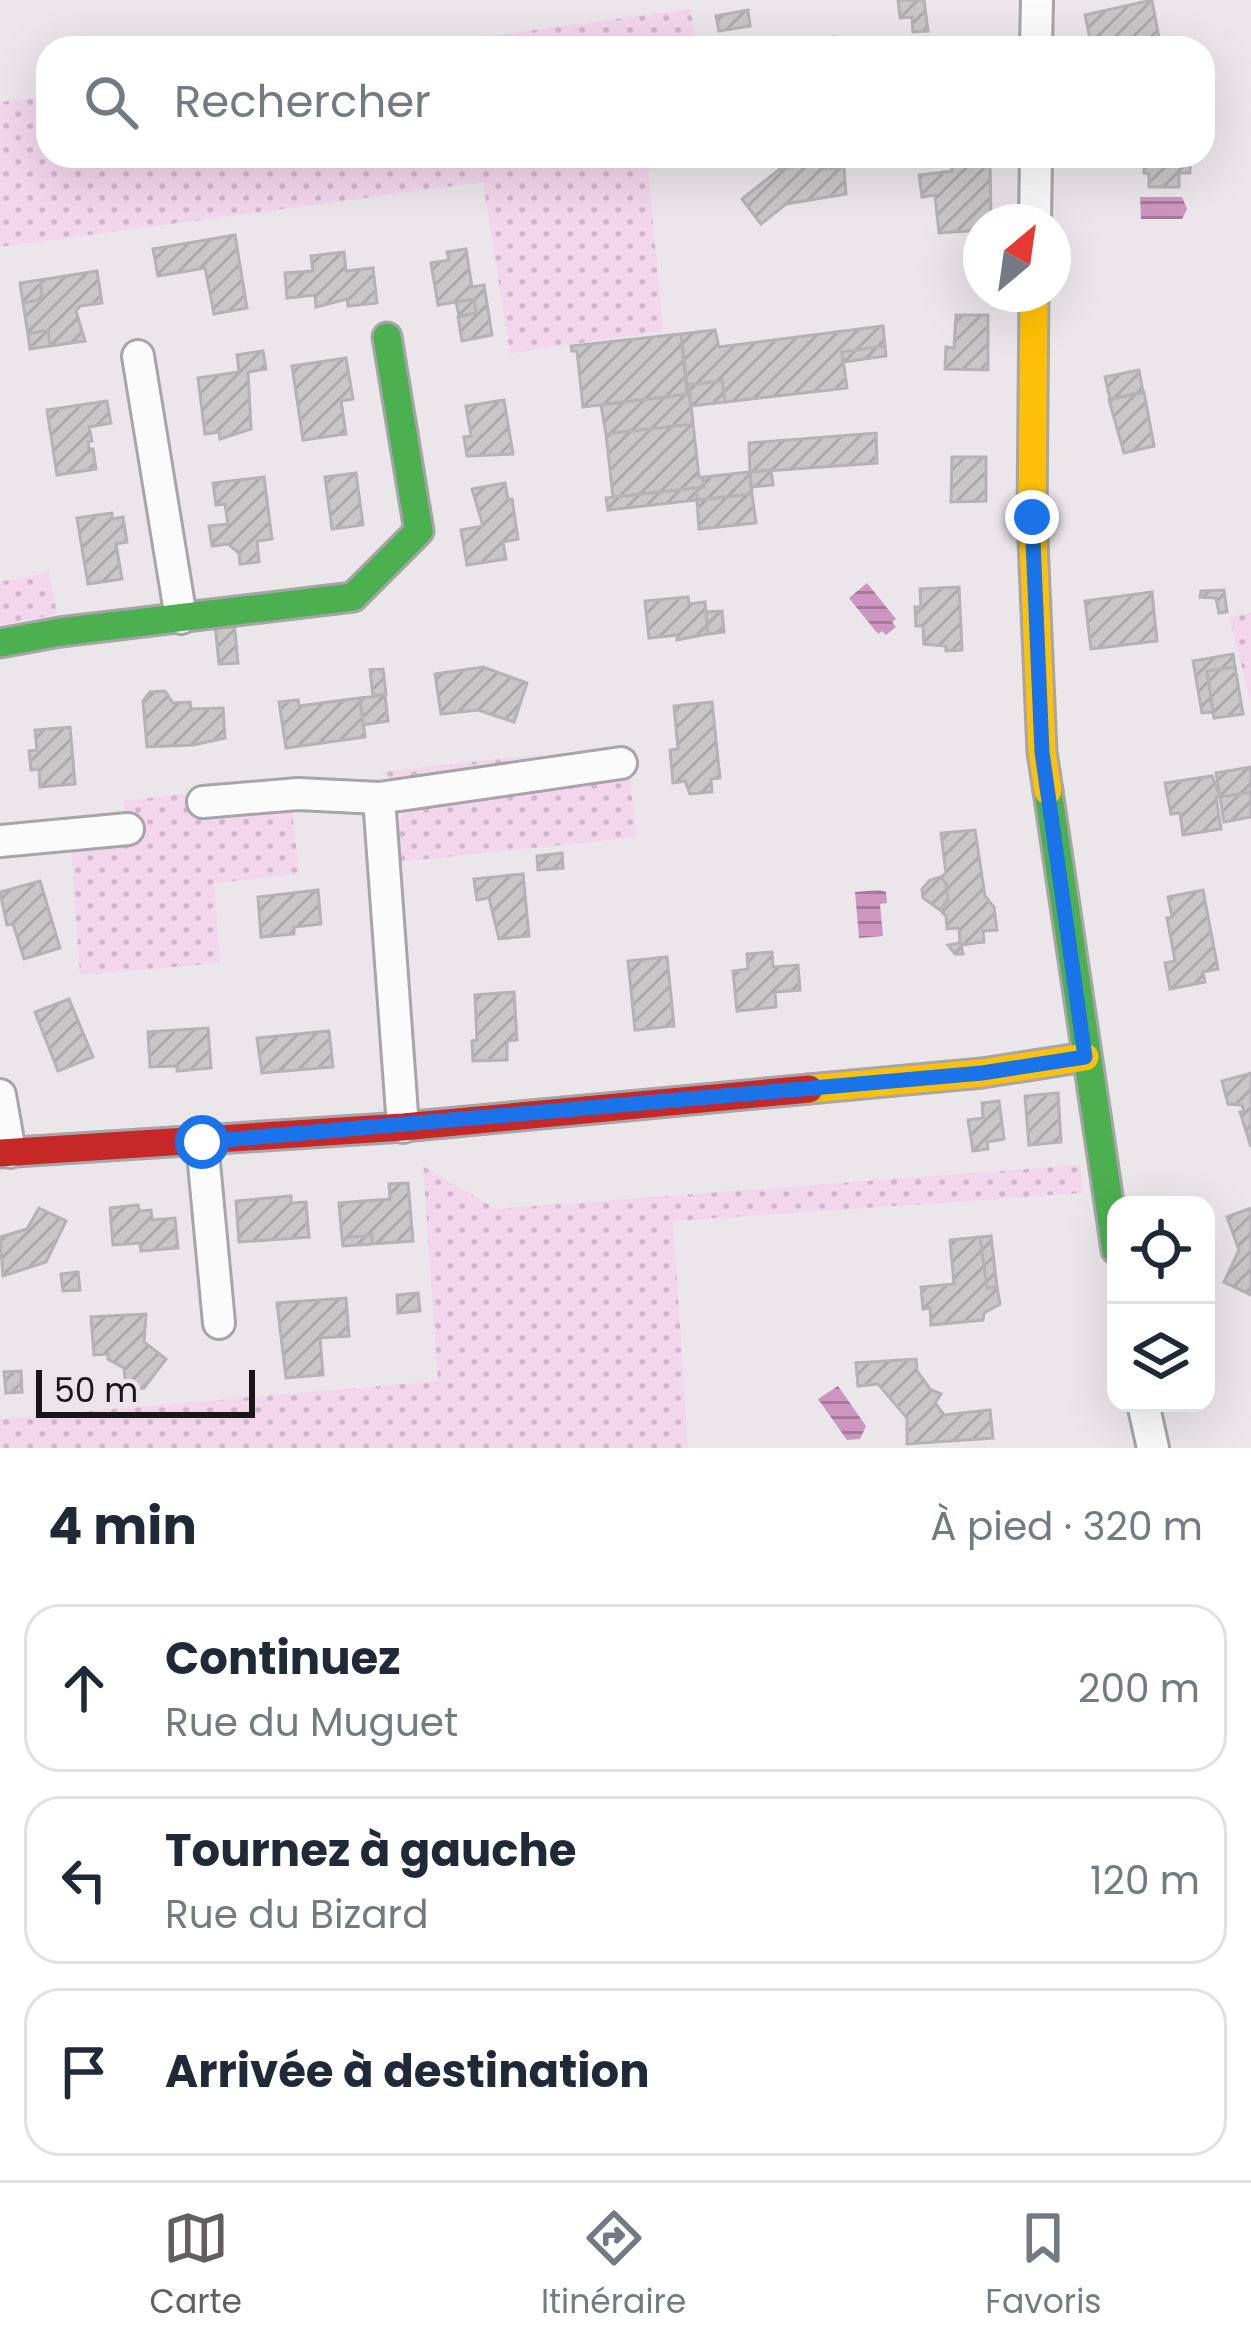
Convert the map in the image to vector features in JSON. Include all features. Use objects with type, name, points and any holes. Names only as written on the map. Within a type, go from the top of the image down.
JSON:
[{"type":"street","points":[[1036,36],[1037,0]]},
{"type":"street","points":[[1035,204],[1036,168]]},
{"type":"street","points":[[1034,312],[1032,517],[1042,752],[1107,1196]]},
{"type":"street","points":[[0,643],[352,597],[419,531],[387,338]]},
{"type":"street","points":[[139,356],[181,618]]},
{"type":"street","points":[[202,802],[298,794],[380,798],[621,763]]},
{"type":"street","points":[[380,798],[403,1127]]},
{"type":"street","points":[[0,841],[128,829]]},
{"type":"street","points":[[0,1095],[5,1153],[403,1127],[982,1073],[1085,1057]]},
{"type":"street","points":[[202,1142],[219,1323]]},
{"type":"street","points":[[1145,1412],[1153,1448]]},
{"type":"shaded area","points":[[690,9],[696,36],[492,36]]},
{"type":"shaded area","points":[[36,98],[36,168],[657,168],[648,169],[663,331],[510,353],[483,182],[0,247],[0,102]]},
{"type":"shaded area","points":[[1140,197],[1182,197],[1187,209],[1182,219],[1141,219]]},
{"type":"shaded area","points":[[49,572],[57,614],[0,625],[0,582]]},
{"type":"shaded area","points":[[867,583],[896,619],[892,622],[896,627],[886,635],[878,634],[849,598]]},
{"type":"shaded area","points":[[1251,613],[1251,702],[1229,617]]},
{"type":"shaded area","points":[[543,754],[539,763],[400,784],[382,772]]},
{"type":"shaded area","points":[[629,776],[637,837],[398,862],[402,817],[424,801]]},
{"type":"shaded area","points":[[202,792],[291,800],[299,874],[214,883],[220,963],[80,975],[71,847],[129,840],[123,801]]},
{"type":"shaded area","points":[[855,892],[886,892],[887,903],[880,904],[883,936],[859,938]]},
{"type":"shaded area","points":[[1080,1165],[1083,1193],[673,1221],[688,1448],[0,1448],[0,1419],[438,1381],[423,1166],[496,1209]]},
{"type":"shaded area","points":[[838,1386],[866,1426],[860,1439],[847,1440],[818,1399]]},
{"type":"building","points":[[898,0],[924,0],[928,31],[913,32],[912,17],[900,18]]},
{"type":"building","points":[[1152,0],[1159,36],[1089,36],[1085,15]]},
{"type":"building","points":[[748,10],[750,26],[719,31],[716,16]]},
{"type":"building","points":[[781,168],[844,168],[846,194],[786,204],[761,224],[742,199]]},
{"type":"building","points":[[952,168],[990,168],[991,204],[963,204],[963,231],[939,233],[935,195],[922,197],[919,175]]},
{"type":"building","points":[[1144,168],[1190,168],[1190,173],[1179,173],[1179,187],[1149,187],[1149,174]]},
{"type":"building","points":[[235,235],[247,308],[214,314],[205,268],[158,276],[153,249]]},
{"type":"building","points":[[466,249],[472,287],[484,285],[492,335],[462,341],[458,317],[476,313],[474,299],[438,305],[431,263],[449,260],[447,252]]},
{"type":"building","points":[[344,252],[346,271],[373,268],[377,303],[348,306],[347,299],[316,307],[315,295],[287,298],[285,273],[313,271],[311,256]]},
{"type":"building","points":[[97,271],[102,303],[80,306],[76,311],[85,341],[50,346],[48,330],[28,334],[23,303],[42,295],[40,280]]},
{"type":"building","points":[[40,280],[42,295],[23,303],[20,283]]},
{"type":"building","points":[[474,299],[476,313],[459,316],[456,302]]},
{"type":"building","points":[[956,315],[988,315],[988,370],[945,369],[946,347],[954,348]]},
{"type":"building","points":[[883,326],[885,346],[842,352],[847,388],[725,402],[722,381],[687,385],[681,334],[715,330],[719,347]]},
{"type":"building","points":[[48,330],[50,346],[30,349],[28,334]]},
{"type":"building","points":[[681,334],[687,394],[583,407],[577,351],[571,346]]},
{"type":"building","points":[[885,346],[886,356],[843,362],[842,352]]},
{"type":"building","points":[[263,351],[266,369],[248,372],[251,429],[220,439],[219,432],[205,434],[198,378],[239,372],[237,355]]},
{"type":"building","points":[[346,358],[353,399],[341,401],[346,434],[303,440],[292,366]]},
{"type":"building","points":[[1139,370],[1143,392],[1110,399],[1105,377]]},
{"type":"building","points":[[722,381],[725,402],[691,406],[687,385]]},
{"type":"building","points":[[1144,392],[1154,446],[1124,453],[1109,400]]},
{"type":"building","points":[[690,394],[693,424],[606,434],[601,405]]},
{"type":"building","points":[[504,400],[513,454],[467,456],[464,437],[471,436],[466,406]]},
{"type":"building","points":[[107,401],[111,423],[89,427],[89,449],[93,449],[96,469],[57,475],[47,410]]},
{"type":"building","points":[[693,424],[704,487],[613,497],[606,434]]},
{"type":"building","points":[[876,433],[877,463],[750,472],[749,443]]},
{"type":"building","points":[[952,457],[986,457],[986,501],[951,502]]},
{"type":"building","points":[[771,470],[773,485],[751,487],[750,472]]},
{"type":"building","points":[[750,472],[752,494],[697,500],[696,488],[704,487],[703,477]]},
{"type":"building","points":[[356,473],[363,525],[332,529],[325,477]]},
{"type":"building","points":[[264,477],[272,539],[257,541],[259,562],[240,564],[239,553],[228,544],[212,546],[209,526],[228,524],[225,504],[216,505],[213,483]]},
{"type":"building","points":[[505,483],[518,539],[503,542],[506,559],[467,565],[461,530],[483,526],[472,489]]},
{"type":"building","points":[[696,488],[697,500],[608,510],[606,498]]},
{"type":"building","points":[[752,494],[756,523],[699,529],[697,500]]},
{"type":"building","points":[[112,513],[112,519],[123,517],[127,542],[116,544],[122,579],[88,584],[77,518]]},
{"type":"building","points":[[959,587],[962,650],[924,644],[923,626],[916,626],[920,589]]},
{"type":"building","points":[[1224,590],[1227,612],[1219,613],[1216,598],[1200,597],[1201,591]]},
{"type":"building","points":[[1152,592],[1157,641],[1091,649],[1085,601]]},
{"type":"building","points":[[688,597],[689,604],[705,602],[708,634],[677,640],[677,635],[649,638],[645,601]]},
{"type":"building","points":[[722,611],[724,632],[708,634],[706,612]]},
{"type":"building","points":[[234,622],[238,663],[219,664],[215,624]]},
{"type":"building","points":[[1233,654],[1235,667],[1207,671],[1213,712],[1202,713],[1193,661]]},
{"type":"building","points":[[483,667],[527,683],[514,722],[478,710],[441,714],[435,674]]},
{"type":"building","points":[[1235,667],[1243,714],[1214,718],[1207,671]]},
{"type":"building","points":[[383,669],[386,694],[373,696],[370,670]]},
{"type":"building","points":[[165,691],[173,703],[190,702],[191,709],[223,708],[225,738],[147,747],[143,701],[150,692]]},
{"type":"building","points":[[385,695],[388,721],[363,725],[360,698]]},
{"type":"building","points":[[360,698],[365,737],[286,748],[279,702],[298,700],[299,706]]},
{"type":"building","points":[[712,702],[720,778],[711,779],[712,792],[690,794],[685,781],[673,783],[670,750],[678,749],[674,706]]},
{"type":"building","points":[[70,727],[75,784],[40,787],[39,769],[31,770],[29,751],[37,750],[35,730]]},
{"type":"building","points":[[1251,767],[1251,792],[1220,797],[1216,773]]},
{"type":"building","points":[[1212,776],[1220,797],[1216,797],[1221,829],[1183,835],[1180,813],[1171,814],[1165,783]]},
{"type":"building","points":[[1251,792],[1251,817],[1224,822],[1220,797]]},
{"type":"building","points":[[975,830],[985,896],[994,907],[997,930],[983,931],[984,942],[961,945],[963,954],[955,954],[948,945],[960,943],[959,928],[947,929],[940,910],[948,900],[941,877],[946,873],[941,833]]},
{"type":"building","points":[[562,853],[563,868],[538,870],[537,856]]},
{"type":"building","points":[[523,874],[529,936],[499,939],[489,898],[477,900],[474,879]]},
{"type":"building","points":[[941,877],[948,900],[940,910],[923,898],[922,889]]},
{"type":"building","points":[[40,881],[60,948],[24,959],[13,924],[7,925],[0,892]]},
{"type":"building","points":[[318,890],[321,924],[294,927],[294,934],[261,937],[258,897]]},
{"type":"building","points":[[1203,890],[1218,969],[1203,972],[1205,982],[1170,989],[1165,963],[1175,961],[1168,897]]},
{"type":"building","points":[[772,952],[773,967],[798,965],[800,990],[775,992],[776,1007],[737,1011],[733,971],[748,969],[747,954]]},
{"type":"building","points":[[667,957],[674,1026],[635,1030],[628,961]]},
{"type":"building","points":[[514,992],[517,1040],[507,1041],[507,1060],[473,1061],[475,995]]},
{"type":"building","points":[[69,999],[93,1057],[58,1071],[35,1012]]},
{"type":"building","points":[[208,1028],[211,1068],[150,1067],[148,1032]]},
{"type":"building","points":[[329,1031],[333,1067],[262,1073],[257,1038]]},
{"type":"building","points":[[1251,1073],[1251,1147],[1242,1105],[1228,1104],[1222,1081]]},
{"type":"building","points":[[1058,1093],[1061,1142],[1029,1145],[1025,1096]]},
{"type":"building","points":[[999,1101],[1004,1139],[973,1151],[968,1120],[983,1118],[982,1103]]},
{"type":"building","points":[[408,1183],[413,1241],[372,1244],[372,1235],[342,1238],[339,1203],[390,1199],[389,1184]]},
{"type":"building","points":[[291,1196],[291,1203],[306,1202],[309,1237],[239,1242],[236,1201]]},
{"type":"building","points":[[138,1205],[139,1211],[151,1210],[152,1220],[175,1218],[178,1248],[141,1251],[140,1243],[113,1245],[110,1208]]},
{"type":"building","points":[[39,1208],[66,1221],[46,1262],[3,1276],[0,1237],[27,1229]]},
{"type":"building","points":[[1251,1208],[1251,1295],[1224,1282],[1239,1250],[1227,1217]]},
{"type":"building","points":[[372,1235],[372,1244],[343,1246],[342,1238]]},
{"type":"building","points":[[991,1236],[997,1287],[987,1288],[980,1237]]},
{"type":"building","points":[[980,1237],[987,1288],[997,1287],[1000,1304],[984,1313],[983,1320],[931,1325],[930,1308],[923,1309],[921,1287],[954,1284],[950,1240]]},
{"type":"building","points":[[78,1272],[80,1290],[63,1291],[61,1274]]},
{"type":"building","points":[[418,1293],[420,1311],[398,1313],[397,1295]]},
{"type":"building","points":[[346,1298],[349,1336],[320,1338],[323,1375],[286,1378],[277,1303]]},
{"type":"building","points":[[146,1314],[144,1342],[166,1359],[144,1388],[137,1389],[108,1354],[94,1355],[91,1317]]},
{"type":"building","points":[[916,1359],[917,1371],[930,1389],[941,1394],[935,1403],[944,1415],[990,1410],[993,1438],[907,1444],[907,1418],[878,1384],[858,1386],[856,1363]]},
{"type":"building","points":[[21,1371],[22,1392],[6,1393],[4,1372]]},
{"type":"traffic: fast","points":[[0,643],[353,597],[419,531],[387,337]]},
{"type":"traffic: fast","points":[[1048,791],[1108,1196]]},
{"type":"traffic: slow","points":[[1034,312],[1032,517],[1042,752],[1048,791]]},
{"type":"traffic: slow","points":[[809,1089],[982,1073],[1085,1057]]},
{"type":"traffic: jam","points":[[0,1153],[403,1127],[809,1089]]},
{"type":"route","points":[[202,1142],[982,1073],[1085,1057],[1042,752],[1032,517]]}]
